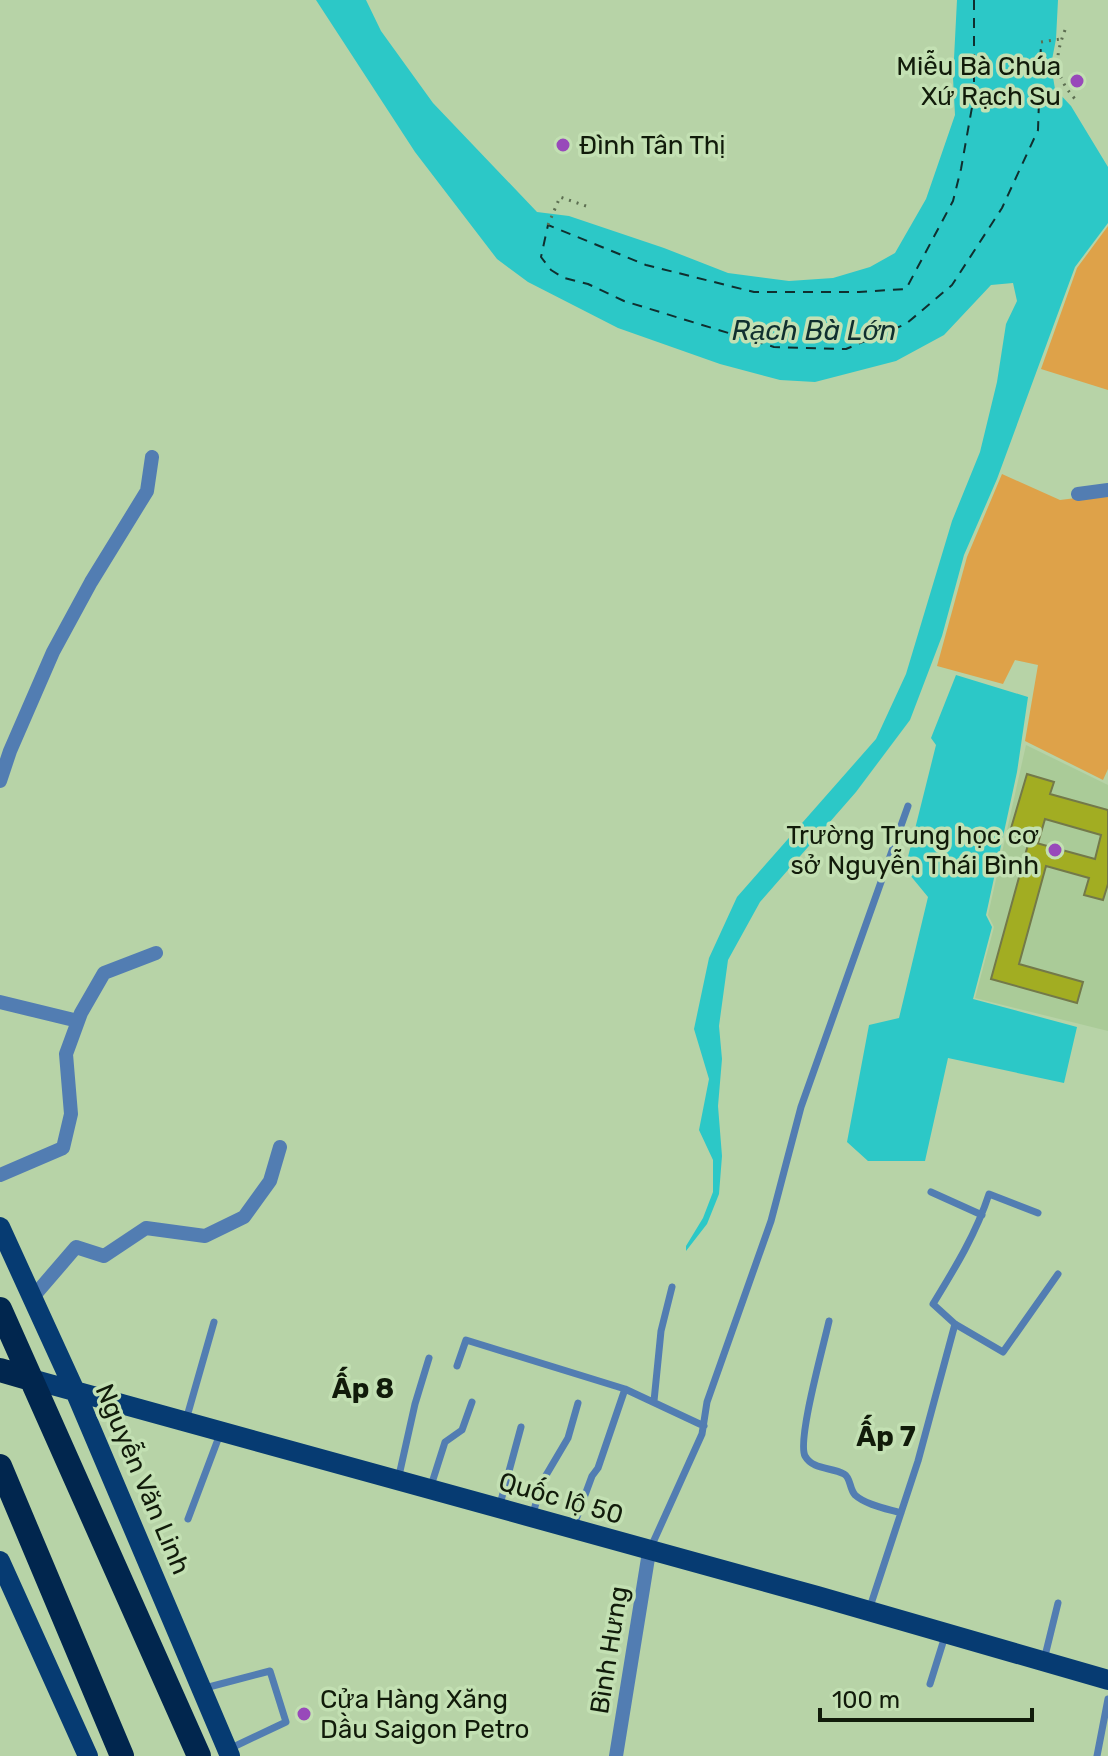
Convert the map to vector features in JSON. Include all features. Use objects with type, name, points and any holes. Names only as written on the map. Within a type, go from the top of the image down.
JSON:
[{"type":"highway","points":[[0,1309],[199,1756]]},
{"type":"highway","name":"Quốc lộ 50","points":[[0,1370],[31,1379]]},
{"type":"highway","points":[[0,1466],[122,1756]]},
{"type":"main road","name":"Nguyễn Văn Linh","points":[[0,1227],[75,1391],[228,1753]]},
{"type":"main road","name":"Quốc lộ 50","points":[[31,1379],[1108,1680]]},
{"type":"main road","points":[[0,1561],[88,1756]]},
{"type":"street","points":[[0,781],[5,749],[53,652],[91,582],[147,491],[152,457]]},
{"type":"street","points":[[1078,494],[1108,490]]},
{"type":"street","points":[[0,1175],[63,1148],[71,1114],[66,1054],[78,1021],[104,973],[156,953]]},
{"type":"street","points":[[0,1002],[78,1021]]},
{"type":"street","points":[[33,1297],[76,1247],[104,1256],[146,1228],[205,1236],[244,1217],[270,1181],[280,1147]]},
{"type":"street","name":"Bình Hưng","points":[[616,1756],[649,1552]]},
{"type":"lane","points":[[649,1552],[704,1426],[707,1402],[771,1221],[801,1107],[908,806]]},
{"type":"lane","points":[[931,1192],[982,1215]]},
{"type":"lane","points":[[1038,1213],[989,1194],[966,1250],[933,1304],[955,1324],[1003,1352],[1058,1274]]},
{"type":"lane","points":[[654,1401],[661,1331],[672,1287]]},
{"type":"lane","points":[[829,1321],[804,1432],[805,1456],[813,1464],[843,1473],[855,1494],[863,1500],[901,1513]]},
{"type":"lane","points":[[185,1422],[214,1322]]},
{"type":"lane","points":[[869,1612],[955,1324]]},
{"type":"lane","points":[[457,1366],[466,1340],[625,1389],[704,1426]]},
{"type":"lane","points":[[397,1482],[429,1358]]},
{"type":"lane","points":[[572,1530],[592,1476],[598,1468],[625,1389]]},
{"type":"lane","points":[[430,1491],[445,1442],[462,1430],[472,1402]]},
{"type":"lane","points":[[531,1519],[542,1482],[568,1438],[578,1403]]},
{"type":"lane","points":[[498,1510],[521,1427]]},
{"type":"lane","points":[[188,1519],[220,1432]]},
{"type":"lane","points":[[1043,1662],[1058,1603]]},
{"type":"lane","points":[[930,1684],[946,1634]]},
{"type":"lane","points":[[201,1688],[270,1671],[286,1722],[228,1753]]},
{"type":"lane","points":[[1097,1756],[1108,1699]]},
{"type":"path","points":[[1065,30],[1061,39],[1059,78],[1075,99]]},
{"type":"path","points":[[1041,42],[1061,39]]},
{"type":"path","points":[[548,225],[560,197],[589,207]]},
{"type":"shaded area","points":[[1108,226],[1108,390],[1041,369],[1077,268]]},
{"type":"shaded area","points":[[1002,474],[1060,500],[1108,494],[1108,769],[1103,780],[1025,741],[1038,665],[1015,660],[1003,684],[937,666],[967,557]]},
{"type":"shaded area","name":"Trường Trung học cơ sở Nguyễn Thái Bình","points":[[1026,745],[1108,785],[1108,1031],[975,998],[994,927],[988,915]]},
{"type":"water","name":"Rạch Bà Lớn","points":[[316,0],[366,0],[381,31],[433,103],[537,212],[569,216],[728,273],[789,281],[833,278],[870,267],[895,253],[926,199],[955,115],[953,78],[957,0],[1058,0],[1051,65],[1055,89],[1071,106],[1108,167],[1108,223],[1075,267],[997,479],[964,555],[942,636],[910,720],[856,792],[760,902],[728,960],[719,1026],[722,1059],[718,1106],[722,1156],[719,1194],[707,1224],[686,1251],[713,1192],[713,1160],[699,1130],[709,1079],[694,1029],[709,958],[737,897],[876,739],[906,674],[952,521],[980,452],[997,382],[1006,324],[1017,301],[1013,283],[991,285],[944,335],[896,361],[815,382],[780,380],[720,364],[618,328],[528,282],[497,259],[415,152]]},
{"type":"water","points":[[956,675],[1028,697],[1017,772],[986,915],[992,927],[973,999],[1077,1027],[1064,1083],[948,1058],[925,1161],[868,1161],[847,1142],[869,1025],[899,1018],[928,897],[905,869],[936,745],[931,738]]},
{"type":"building","points":[[1027,774],[1054,782],[1050,794],[1108,810],[1108,884],[1103,900],[1084,895],[1089,878],[1046,866],[1019,964],[1083,982],[1077,1003],[991,979],[1029,841],[1095,859],[1101,835],[1045,819],[1038,843],[1009,835]]},
{"type":"ferry route","points":[[974,0],[974,96],[961,169],[953,201],[906,289],[754,292],[646,265],[548,225],[541,257],[551,270],[564,278],[588,284],[624,301],[774,347],[846,349],[906,324],[952,285],[1002,208],[1038,130],[1041,42]]},
{"type":"place","name":"Miễu Bà Chúa Xứ Rạch Su","points":[[1077,81]]},
{"type":"place","name":"Đình Tân Thị","points":[[563,145]]},
{"type":"place","name":"Trường Trung học cơ sở Nguyễn Thái Bình","points":[[1055,850]]},
{"type":"place","name":"Cửa Hàng Xăng Dầu Saigon Petro","points":[[304,1714]]},
{"type":"district","name":"Ấp 8","points":[[363,1388]]},
{"type":"district","name":"Ấp 7","points":[[886,1436]]}]
